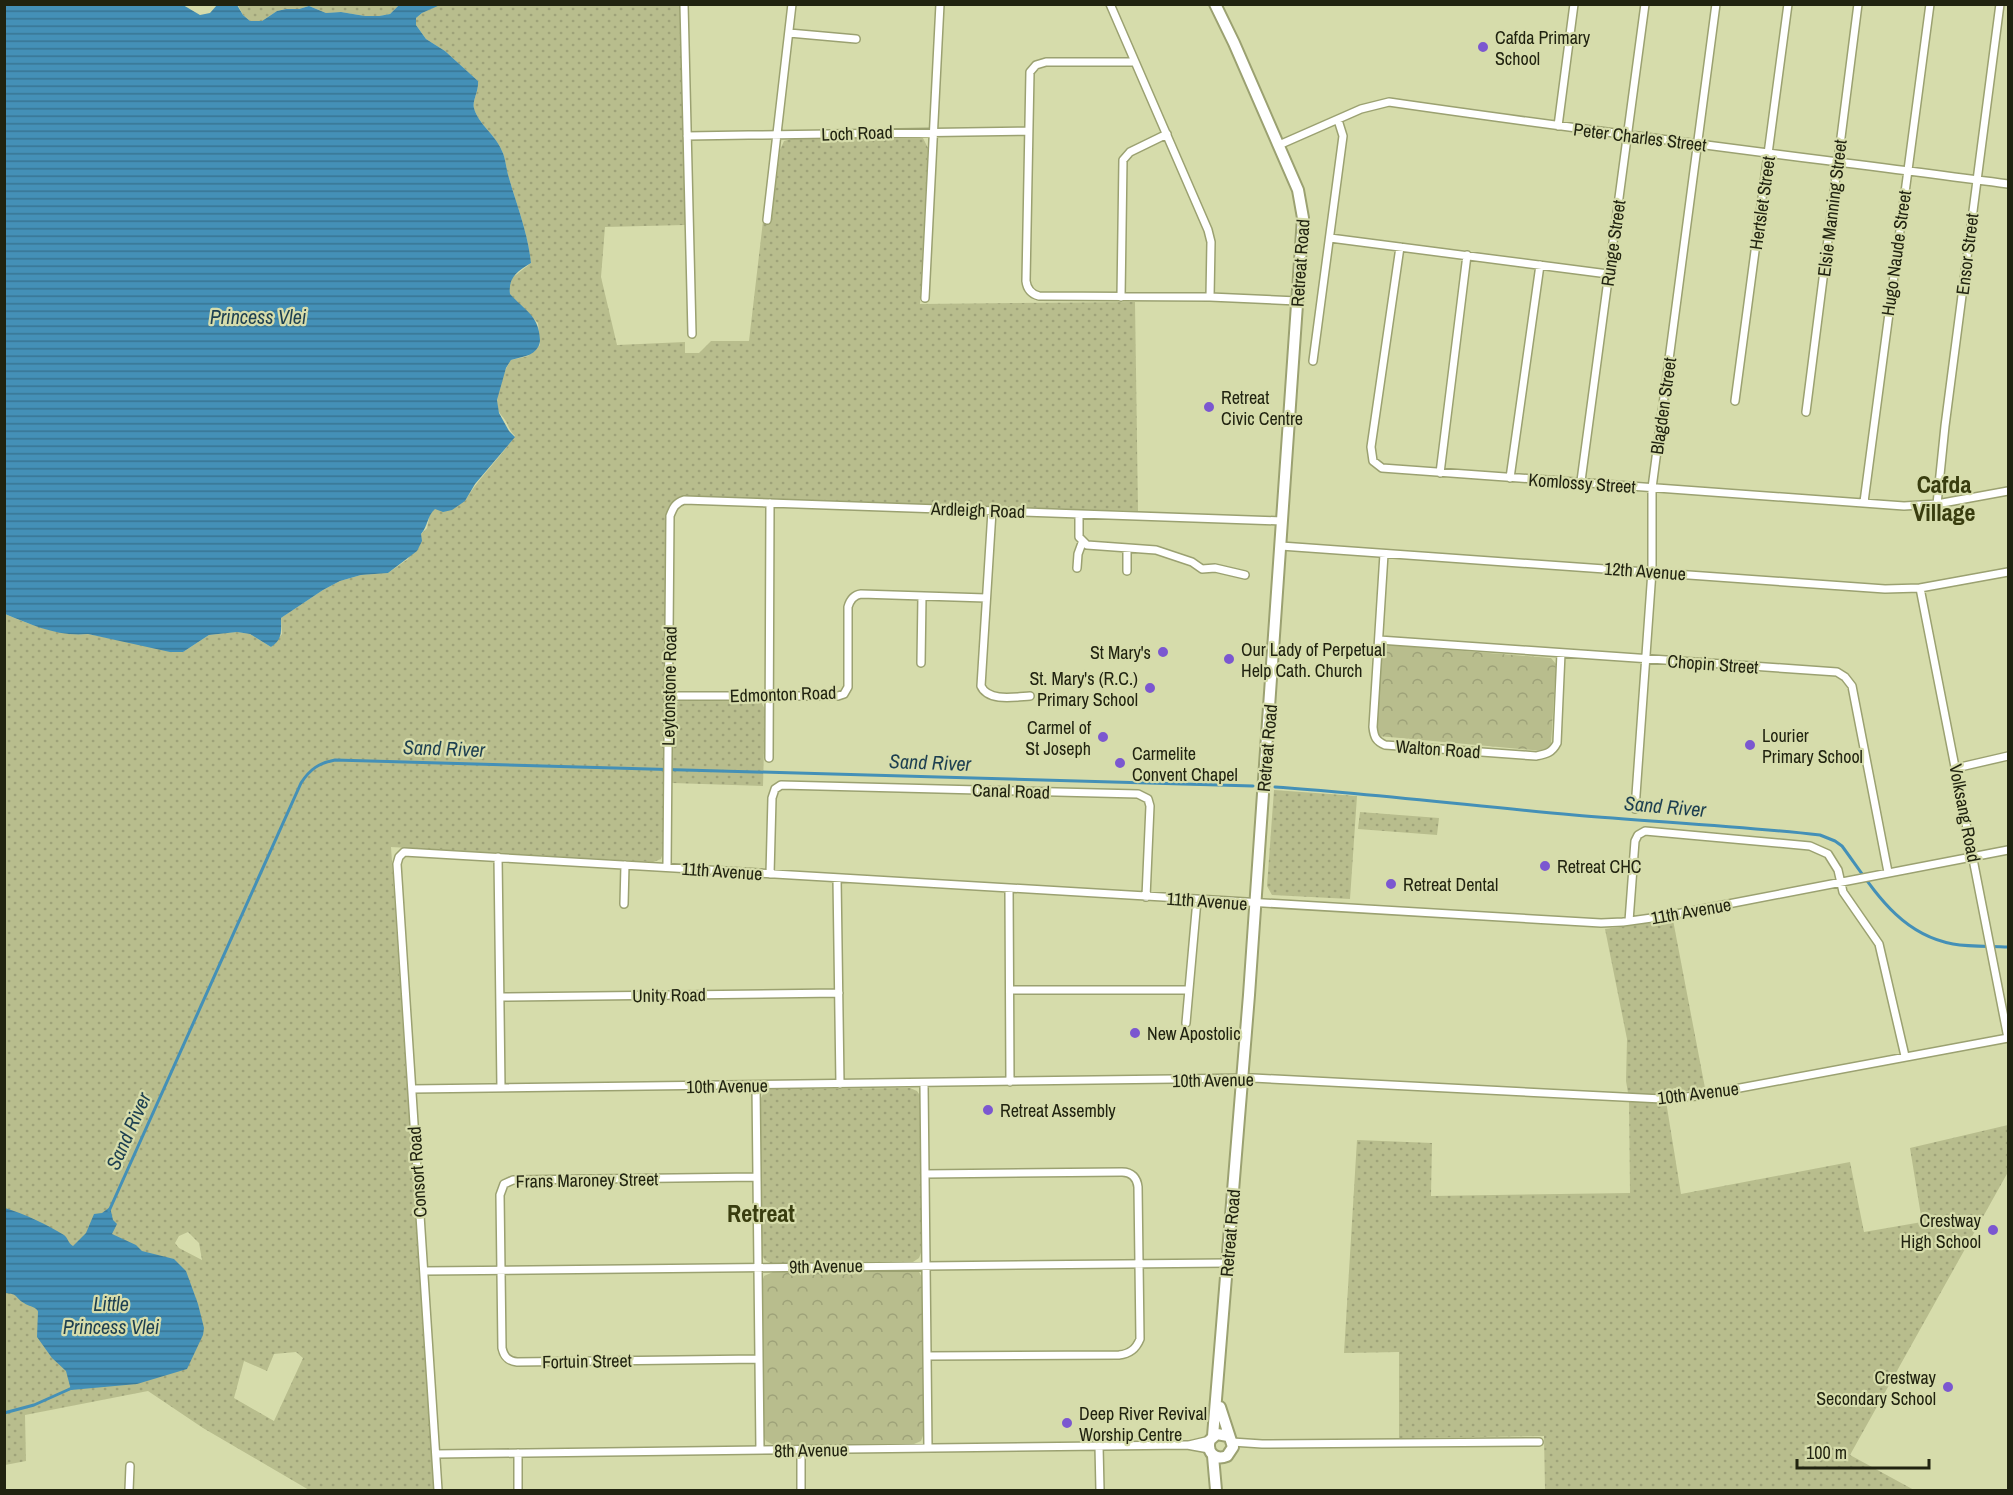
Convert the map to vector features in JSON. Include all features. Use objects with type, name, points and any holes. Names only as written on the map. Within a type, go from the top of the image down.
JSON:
[{"type":"main road","name":"Retreat Road","points":[[1215,4],[1299,190],[1303,210],[1242,1079],[1218,1395],[1211,1445],[1216,1490]]},
{"type":"main road","name":"Retreat Road","points":[[1221,4],[1234,43]]},
{"type":"main road","name":"Retreat Road","points":[[1216,1490],[1229,1446],[1218,1395]]},
{"type":"main road","points":[[1221,1433],[1229,1446],[1218,1458],[1211,1445],[1221,1433]]},
{"type":"street","points":[[684,4],[692,334]]},
{"type":"street","points":[[767,219],[792,4]]},
{"type":"street","points":[[925,298],[940,4]]},
{"type":"street","points":[[1110,4],[1210,236],[1209,297]]},
{"type":"street","points":[[1558,126],[1574,4]]},
{"type":"street","name":"Runge Street","points":[[1581,481],[1646,4]]},
{"type":"street","name":"Blagden Street","points":[[1635,809],[1652,571],[1652,488],[1716,4]]},
{"type":"street","name":"Hertslet Street","points":[[1735,401],[1788,4]]},
{"type":"street","name":"Elsie Manning Street","points":[[1806,412],[1858,4]]},
{"type":"street","name":"Hugo Naude Street","points":[[1864,502],[1930,4]]},
{"type":"street","name":"Ensor Street","points":[[1937,504],[1945,426],[2000,4]]},
{"type":"street","points":[[789,33],[856,39]]},
{"type":"street","points":[[1135,62],[1046,62],[1036,65],[1030,72],[1026,281],[1028,288],[1039,296],[1209,297],[1298,301]]},
{"type":"street","name":"Peter Charles Street","points":[[1279,145],[1370,105],[1389,102],[1628,136],[2008,184]]},
{"type":"street","points":[[1312,361],[1343,136],[1338,120]]},
{"type":"street","name":"Loch Road","points":[[687,136],[1028,130]]},
{"type":"street","points":[[1120,297],[1124,160],[1130,152],[1167,134]]},
{"type":"street","points":[[1330,238],[1608,274]]},
{"type":"street","name":"Komlossy Street","points":[[1400,247],[1371,447],[1371,457],[1375,464],[1382,468],[1904,506],[1937,504],[2008,491]]},
{"type":"street","points":[[1440,473],[1467,255]]},
{"type":"street","points":[[1510,478],[1540,265]]},
{"type":"street","name":"Ardleigh Road","points":[[675,505],[684,500],[1282,521]]},
{"type":"street","points":[[769,758],[770,504]]},
{"type":"street","name":"Leytonstone Road","points":[[667,867],[670,516],[675,505]]},
{"type":"street","points":[[992,511],[980,682],[982,689],[990,696],[1030,696]]},
{"type":"street","points":[[1079,514],[1078,534],[1083,543],[1156,550],[1192,562],[1204,569],[1215,568],[1245,575]]},
{"type":"street","points":[[1077,568],[1078,554],[1083,543]]},
{"type":"street","name":"12th Avenue","points":[[1281,546],[1885,589],[1920,588],[2008,572]]},
{"type":"street","points":[[1127,548],[1127,570]]},
{"type":"street","name":"Walton Road","points":[[1384,554],[1373,727],[1374,736],[1379,742],[1385,745],[1536,756],[1548,754],[1557,743],[1562,653]]},
{"type":"street","name":"Volksang Road","points":[[1920,588],[2008,1038]]},
{"type":"street","name":"Edmonton Road","points":[[669,696],[835,696],[843,694],[848,683],[848,607],[853,597],[861,594],[986,598]]},
{"type":"street","points":[[921,663],[922,596]]},
{"type":"street","name":"Chopin Street","points":[[1379,640],[1832,672],[1845,676],[1852,686],[1855,697],[1888,873]]},
{"type":"street","points":[[1956,768],[2008,756]]},
{"type":"street","name":"Canal Road","points":[[770,874],[772,798],[775,789],[784,785],[1142,795],[1148,799],[1150,806],[1146,897]]},
{"type":"street","points":[[1629,921],[1635,841],[1638,835],[1645,831],[1810,846],[1828,854],[1845,882],[1843,892],[1879,945],[1905,1056]]},
{"type":"street","name":"11th Avenue","points":[[400,855],[407,852],[498,857],[1601,923],[1676,914],[2008,850]]},
{"type":"street","name":"Consort Road","points":[[400,855],[397,864],[438,1491]]},
{"type":"street","points":[[498,857],[501,1088]]},
{"type":"street","points":[[624,904],[625,865]]},
{"type":"street","points":[[837,878],[840,1084]]},
{"type":"street","points":[[1009,889],[1010,1083]]},
{"type":"street","points":[[1186,1023],[1197,900]]},
{"type":"street","points":[[1010,990],[1189,990]]},
{"type":"street","name":"Unity Road","points":[[500,997],[839,993]]},
{"type":"street","name":"10th Avenue","points":[[412,1089],[1242,1079],[1662,1099],[1708,1094],[2008,1038]]},
{"type":"street","points":[[924,1084],[928,1448]]},
{"type":"street","points":[[756,1085],[760,1450]]},
{"type":"street","points":[[925,1174],[1122,1172],[1131,1174],[1137,1179],[1138,1187],[1140,1339],[1128,1354],[1119,1355],[927,1356]]},
{"type":"street","name":"Frans Maroney Street","points":[[502,1270],[500,1191],[510,1180],[757,1177]]},
{"type":"street","name":"9th Avenue","points":[[424,1271],[1228,1263]]},
{"type":"street","name":"Fortuin Street","points":[[502,1270],[502,1348],[505,1356],[511,1361],[759,1359]]},
{"type":"street","points":[[1229,1446],[1539,1442]]},
{"type":"street","name":"8th Avenue","points":[[436,1454],[1211,1445]]},
{"type":"street","points":[[1099,1446],[1100,1491]]},
{"type":"street","points":[[801,1450],[801,1491]]},
{"type":"street","points":[[518,1453],[518,1491]]},
{"type":"street","points":[[129,1491],[130,1466]]},
{"type":"green space","points":[[440,4],[680,5],[685,225],[605,227],[601,277],[617,345],[685,342],[685,353],[699,353],[711,341],[749,341],[763,221],[771,222],[780,150],[784,141],[916,136],[923,138],[928,148],[920,304],[1135,302],[1138,511],[689,497],[672,502],[667,512],[663,853],[661,859],[653,862],[391,847],[434,1490],[309,1490],[203,1428],[148,1391],[25,1415],[26,1461],[5,1465],[5,614],[57,632],[88,634],[183,652],[209,635],[237,632],[250,634],[271,647],[282,634],[281,618],[323,590],[340,581],[361,575],[388,573],[408,559],[421,534],[427,528],[430,513],[435,508],[465,501],[515,436],[499,412],[497,400],[502,378],[511,360],[528,356],[540,345],[538,323],[510,295],[509,286],[512,278],[531,263],[527,241],[503,154],[474,108],[478,81],[445,51],[426,39],[416,25],[416,18]],"holes":[[[188,1232],[199,1243],[202,1260],[179,1248],[175,1243],[179,1236]],[[296,1352],[303,1358],[274,1421],[234,1398],[244,1361],[267,1371],[274,1354]]]},
{"type":"green space","points":[[238,5],[399,5],[390,14],[379,16],[341,12],[326,13],[309,6],[277,11],[262,21],[250,21],[243,15]]},
{"type":"green space","points":[[1385,646],[1551,658],[1556,664],[1551,745],[1543,751],[1378,736],[1376,731],[1382,654]]},
{"type":"green space","points":[[681,700],[755,700],[761,702],[765,709],[763,786],[672,783],[673,710],[675,703]]},
{"type":"green space","points":[[1274,790],[1357,796],[1350,899],[1272,895],[1267,886]]},
{"type":"green space","points":[[1360,812],[1439,818],[1437,835],[1358,829]]},
{"type":"green space","points":[[1673,920],[1705,1088],[1665,1095],[1681,1194],[1850,1162],[1864,1232],[1922,1222],[1910,1148],[2008,1125],[2008,1172],[1850,1455],[1914,1490],[1545,1490],[1544,1436],[1399,1438],[1399,1352],[1344,1353],[1357,1140],[1432,1143],[1431,1196],[1630,1193],[1629,1099],[1626,1081],[1627,1039],[1605,929]]},
{"type":"green space","points":[[910,1088],[917,1091],[921,1097],[922,1250],[919,1258],[913,1262],[773,1264],[766,1261],[761,1251],[760,1100],[764,1092],[770,1089]]},
{"type":"green space","points":[[912,1270],[919,1272],[923,1279],[924,1433],[921,1441],[914,1444],[776,1446],[766,1441],[763,1435],[762,1282],[764,1276],[773,1272]]},
{"type":"water","name":"Princess Vlei","points":[[5,4],[183,5],[200,15],[210,13],[217,5],[237,5],[250,21],[262,21],[277,11],[309,6],[326,13],[341,12],[379,16],[390,14],[399,5],[440,5],[416,18],[416,25],[426,39],[445,51],[478,81],[474,108],[503,154],[530,252],[531,263],[514,276],[510,284],[510,294],[534,319],[540,340],[533,352],[511,360],[506,368],[497,400],[499,413],[515,437],[475,484],[465,501],[452,510],[443,512],[435,509],[432,512],[421,534],[422,541],[417,551],[388,573],[361,575],[340,581],[323,590],[281,618],[279,638],[271,647],[250,634],[237,632],[209,635],[183,652],[170,652],[88,634],[56,632],[5,614]]},
{"type":"water","name":"Little Princess Vlei","points":[[110,1207],[113,1220],[117,1224],[112,1234],[136,1245],[142,1251],[174,1259],[186,1271],[198,1304],[204,1328],[203,1335],[187,1369],[137,1384],[71,1390],[66,1371],[52,1358],[37,1337],[38,1311],[15,1295],[5,1293],[5,1208],[43,1223],[65,1236],[73,1246],[86,1233],[94,1214],[102,1213]]},
{"type":"waterway","name":"Sand River","points":[[109,1211],[301,783],[311,770],[324,763],[335,760],[1253,786]]},
{"type":"waterway","name":"Sand River","points":[[1275,787],[1820,835],[1842,846],[1888,907],[1917,930],[1934,939],[1953,944],[2008,947]]},
{"type":"waterway","points":[[4,1413],[34,1405],[72,1388]]},
{"type":"place","name":"Cafda Primary School","points":[[1483,47]]},
{"type":"place","name":"Retreat Civic Centre","points":[[1209,407]]},
{"type":"place","name":"St Mary's","points":[[1163,652]]},
{"type":"place","name":"Our Lady of Perpetual Help Cath. Church","points":[[1229,659]]},
{"type":"place","name":"St. Mary's (R.C.) Primary School","points":[[1150,688]]},
{"type":"place","name":"Carmel of St Joseph","points":[[1103,737]]},
{"type":"place","name":"Lourier Primary School","points":[[1750,745]]},
{"type":"place","name":"Carmelite Convent Chapel","points":[[1120,763]]},
{"type":"place","name":"Retreat CHC","points":[[1545,866]]},
{"type":"place","name":"Retreat Dental","points":[[1391,884]]},
{"type":"place","name":"New Apostolic","points":[[1135,1033]]},
{"type":"place","name":"Retreat Assembly","points":[[988,1110]]},
{"type":"place","name":"Crestway High School","points":[[1993,1230]]},
{"type":"place","name":"Crestway Secondary School","points":[[1948,1387]]},
{"type":"place","name":"Deep River Revival Worship Centre","points":[[1067,1423]]},
{"type":"district","name":"Cafda Village","points":[[1944,498]]},
{"type":"district","name":"Retreat","points":[[761,1213]]}]
